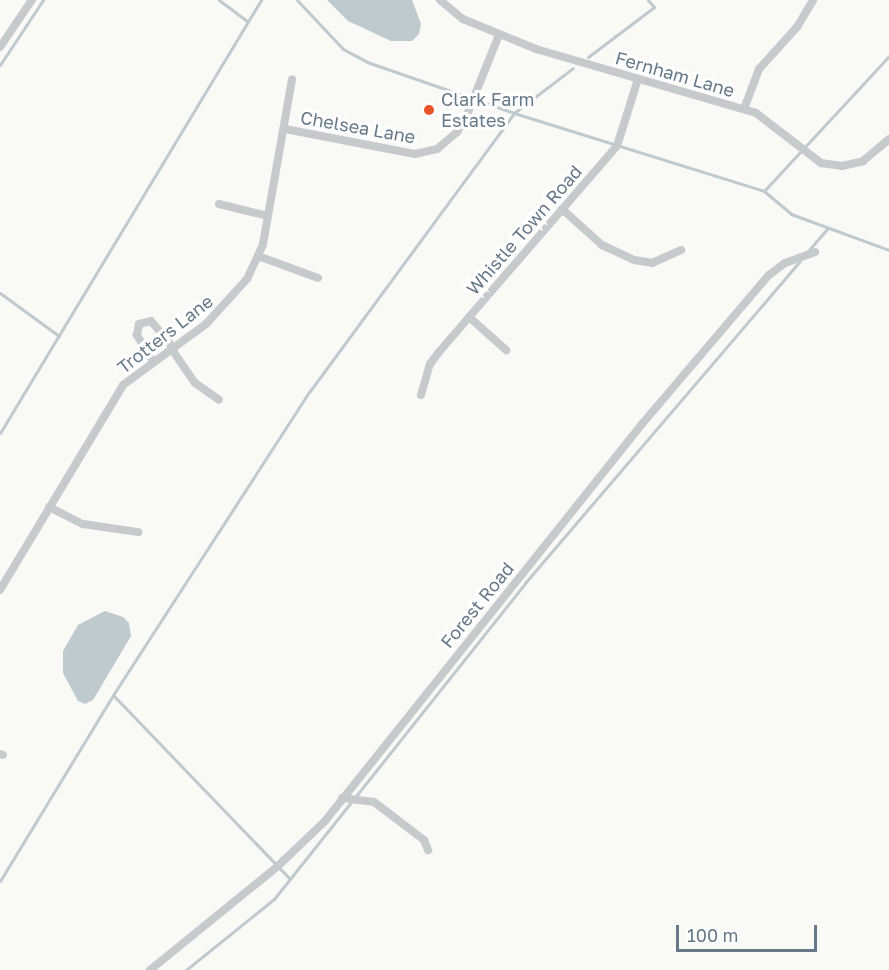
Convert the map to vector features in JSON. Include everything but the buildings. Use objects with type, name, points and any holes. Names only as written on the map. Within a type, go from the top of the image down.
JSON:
[{"type":"street","points":[[0,47],[32,0]]},
{"type":"street","name":"Fernham Lane","points":[[440,0],[462,19],[499,35],[744,109],[765,118],[811,159],[833,166],[864,162],[889,139]]},
{"type":"street","points":[[744,109],[759,69],[797,27],[813,0]]},
{"type":"street","name":"Chelsea Lane","points":[[285,129],[415,154],[437,149],[457,132],[466,117],[499,35]]},
{"type":"street","name":"Whistle Town Road","points":[[421,395],[430,364],[617,146],[639,79]]},
{"type":"street","name":"Trotters Lane","points":[[0,590],[110,401],[135,372],[172,348],[223,309],[247,279],[258,256],[268,216],[292,80]]},
{"type":"street","points":[[219,204],[268,216]]},
{"type":"street","points":[[562,209],[602,244],[634,260],[652,263],[681,250]]},
{"type":"street","name":"Forest Road","points":[[150,970],[279,865],[342,798],[642,424],[769,275],[785,263],[815,252]]},
{"type":"street","points":[[258,256],[318,278]]},
{"type":"street","points":[[468,317],[506,350]]},
{"type":"street","points":[[153,361],[137,335],[139,324],[151,321],[195,383],[219,400]]},
{"type":"street","points":[[49,507],[83,524],[138,532]]},
{"type":"street","points":[[342,798],[374,802],[424,840],[428,850]]},
{"type":"shaded area","points":[[327,0],[412,0],[421,24],[419,34],[412,41],[391,41],[348,21]]},
{"type":"shaded area","points":[[105,611],[123,617],[129,623],[131,636],[93,700],[85,704],[78,701],[63,673],[63,651],[78,625]]},
{"type":"waterway","points":[[0,65],[43,0]]},
{"type":"waterway","points":[[219,0],[247,21]]},
{"type":"waterway","points":[[0,433],[261,0]]},
{"type":"waterway","points":[[297,0],[343,49],[367,62],[514,113],[764,191],[791,214],[889,250]]},
{"type":"waterway","points":[[588,57],[654,7],[648,0]]},
{"type":"waterway","points":[[764,191],[889,56]]},
{"type":"waterway","points":[[0,881],[113,695],[310,391],[514,113],[573,68]]},
{"type":"waterway","points":[[808,251],[828,228]]},
{"type":"waterway","points":[[186,970],[274,899],[525,583],[800,261]]},
{"type":"waterway","points":[[0,293],[59,336]]},
{"type":"waterway","points":[[113,695],[290,879]]},
{"type":"place","name":"Clark Farm Estates","points":[[429,110]]}]
